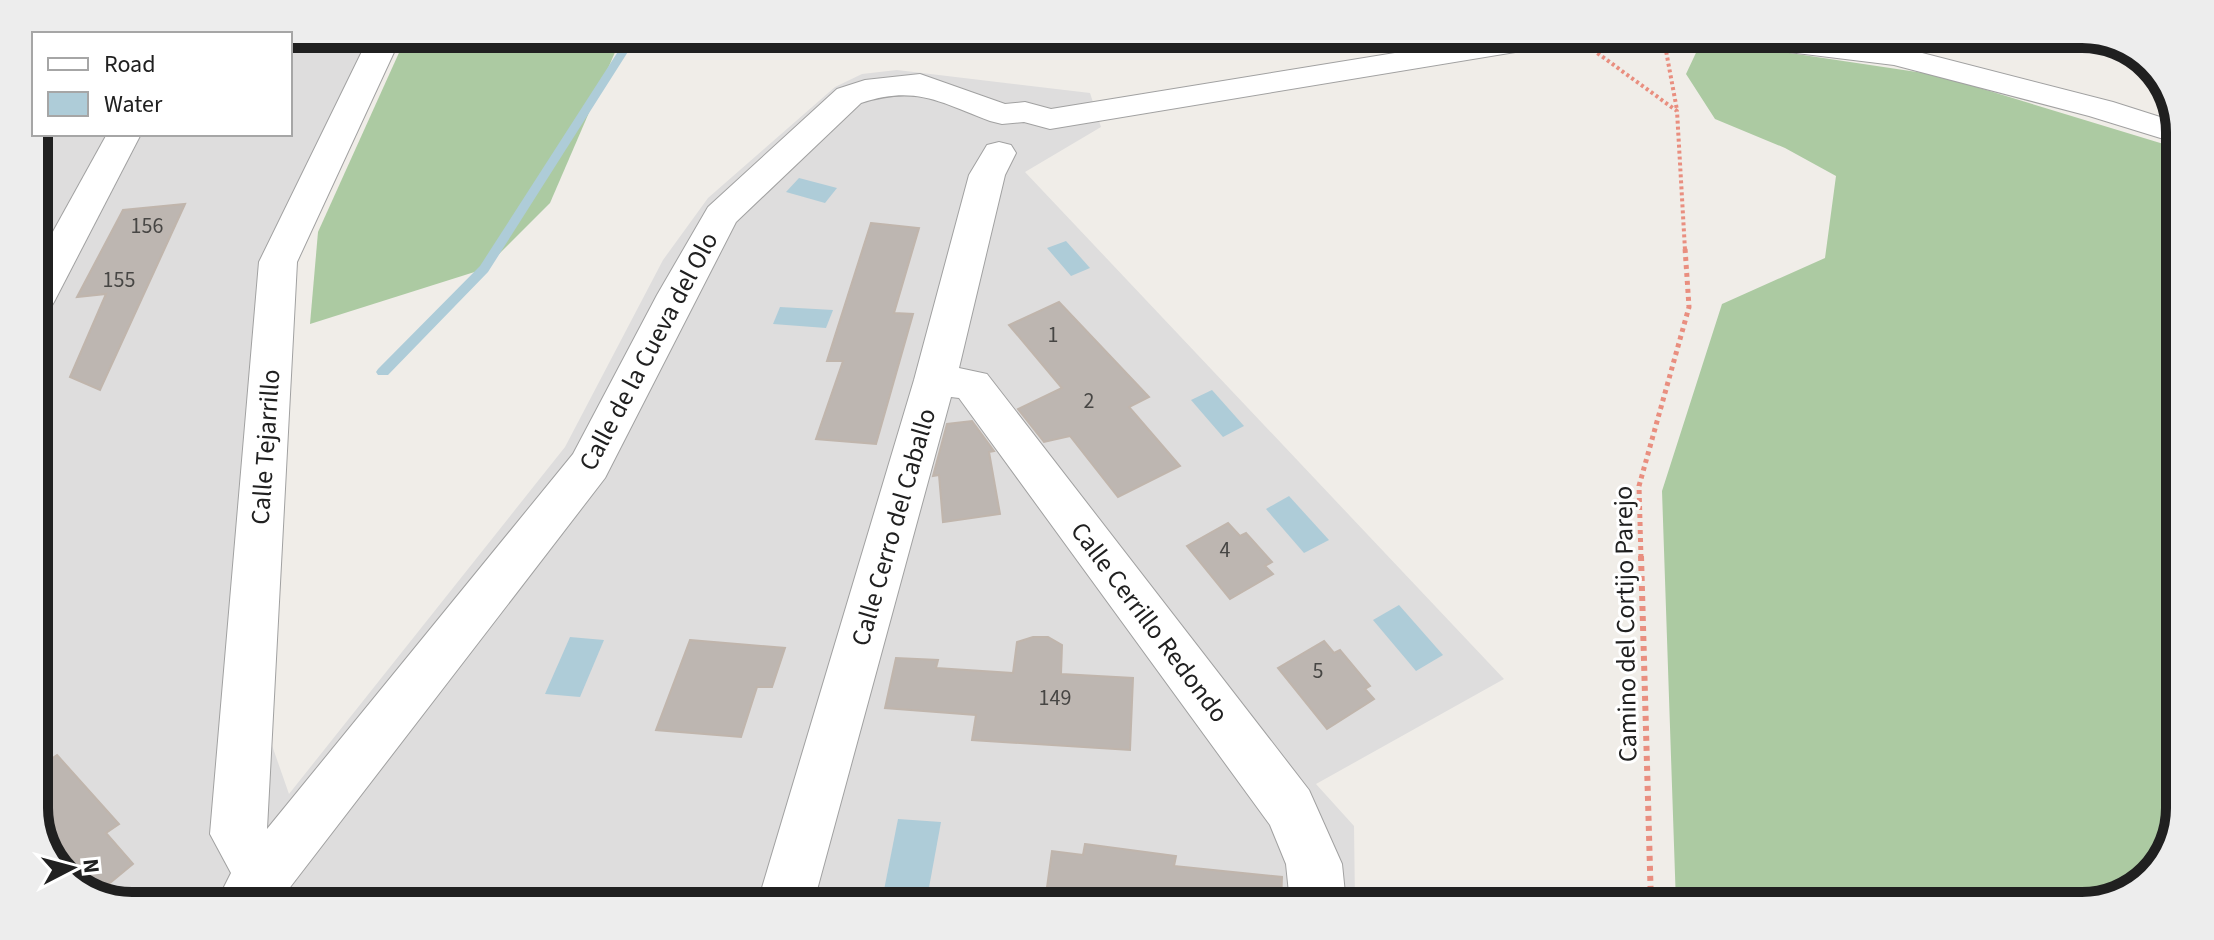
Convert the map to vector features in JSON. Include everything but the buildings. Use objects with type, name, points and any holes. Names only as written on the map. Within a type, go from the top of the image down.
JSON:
[{"type":"street","name":"Calle Tejarrillo","points":[[255,887],[237,834],[278,262],[380,48]]},
{"type":"street","points":[[1000,134],[1025,150],[1043,136],[1050,119],[1484,48]]},
{"type":"street","points":[[1829,48],[1895,56],[2101,109],[2166,130]]},
{"type":"street","name":"Calle de la Cueva del Olo","points":[[255,887],[589,466],[676,295],[721,215],[849,96],[877,87],[920,84],[1000,134]]},
{"type":"street","name":"Calle Cerro del Caballo","points":[[789,892],[935,380],[1000,134]]},
{"type":"street","points":[[48,276],[123,136]]},
{"type":"street","name":"Calle Cerrillo Redondo","points":[[935,380],[972,385],[1290,808],[1314,864],[1317,892]]},
{"type":"path","points":[[1590,48],[1677,111]]},
{"type":"path","name":"Camino del Cortijo Parejo","points":[[1651,892],[1639,486],[1689,307],[1677,111],[1665,48]]},
{"type":"shaded area","points":[[292,48],[395,48],[298,256],[260,711],[289,794],[565,447],[663,260],[708,198],[835,87],[862,74],[897,70],[1090,93],[1101,127],[1025,172],[1504,679],[1316,784],[1354,826],[1355,892],[132,892],[90,881],[62,854],[52,835],[48,813],[48,136],[292,136]]},
{"type":"green space","points":[[401,48],[617,48],[550,203],[484,269],[310,324],[318,232]]},
{"type":"green space","points":[[1698,48],[1756,48],[1937,75],[2166,145],[2166,808],[2160,840],[2152,854],[2137,871],[2119,883],[2109,888],[2082,892],[1676,892],[1662,491],[1722,304],[1825,258],[1836,176],[1785,148],[1715,119],[1686,74]]},
{"type":"water","points":[[799,178],[837,188],[825,203],[786,192]]},
{"type":"water","points":[[1066,241],[1090,268],[1071,276],[1047,248]]},
{"type":"water","points":[[780,307],[833,310],[826,328],[773,324]]},
{"type":"water","points":[[1212,390],[1244,426],[1223,437],[1191,400]]},
{"type":"water","points":[[1289,496],[1329,540],[1304,553],[1266,509]]},
{"type":"water","points":[[1399,605],[1443,655],[1416,671],[1373,620]]},
{"type":"water","points":[[570,637],[604,640],[580,697],[545,694]]},
{"type":"water","points":[[898,819],[941,822],[928,892],[884,890]]},
{"type":"waterway","points":[[383,372],[484,269],[625,48]]}]
